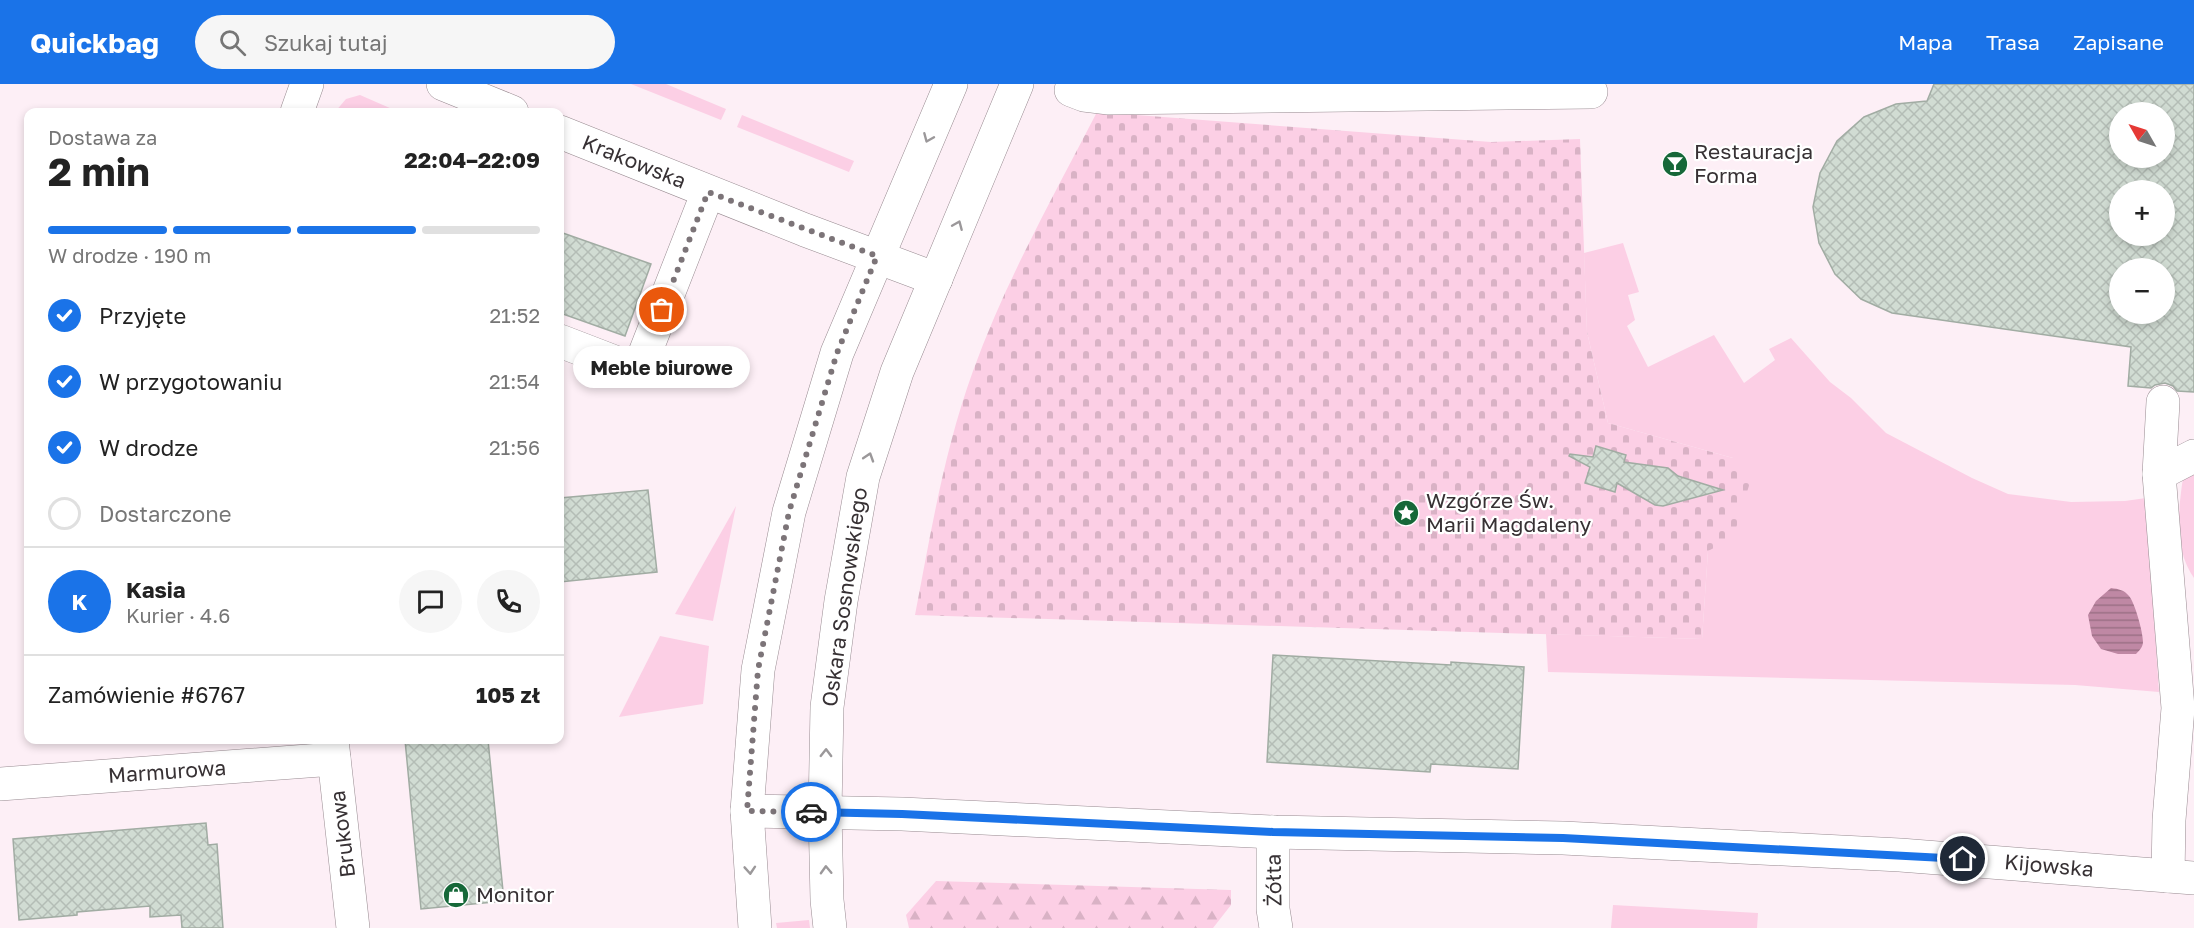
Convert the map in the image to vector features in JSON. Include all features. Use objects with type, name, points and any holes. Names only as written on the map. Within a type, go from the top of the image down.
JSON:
[{"type":"street","points":[[298,108],[307,84]]},
{"type":"street","points":[[442,84],[502,108]]},
{"type":"street","points":[[754,928],[747,811],[758,670],[789,512],[837,353],[951,84]]},
{"type":"street","name":"Oskara Sosnowskiego","points":[[830,928],[825,812],[827,707],[841,601],[863,477],[897,372],[1017,84]]},
{"type":"street","points":[[1071,90],[1084,95],[1109,98],[1591,92]]},
{"type":"street","name":"Krakowska","points":[[564,134],[708,192],[936,279]]},
{"type":"street","points":[[564,343],[638,371],[708,192]]},
{"type":"street","points":[[2163,402],[2159,474],[2178,708],[2170,808],[2181,877]]},
{"type":"street","points":[[2159,474],[2194,456]]},
{"type":"street","name":"Marmurowa","points":[[0,784],[333,749]]},
{"type":"street","name":"Brukowa","points":[[333,749],[353,928]]},
{"type":"street","name":"Kijowska","points":[[747,811],[825,812],[1273,832],[1563,838],[1900,855],[2181,877]]},
{"type":"street","name":"Żółta","points":[[1273,832],[1273,909],[1276,928]]},
{"type":"green space","points":[[631,84],[666,84],[726,109],[721,120]]},
{"type":"green space","points":[[360,95],[390,108],[338,108],[346,99]]},
{"type":"green space","points":[[1097,112],[1491,142],[1580,139],[1587,332],[1608,423],[1733,458],[1751,479],[1733,538],[1708,551],[1702,639],[915,615],[946,461],[973,371],[1015,271]]},
{"type":"green space","points":[[742,115],[854,161],[849,172],[737,127]]},
{"type":"green space","points":[[1623,243],[1639,292],[1628,295],[1635,320],[1627,326],[1648,367],[1714,335],[1744,383],[1775,360],[1769,349],[1791,338],[1830,382],[1851,398],[1886,433],[1972,478],[2008,494],[2071,502],[2125,501],[2146,498],[2159,692],[2075,685],[1548,672],[1546,634],[1702,639],[1708,551],[1733,458],[1608,423],[1587,332],[1584,253]]},
{"type":"green space","points":[[2194,468],[2194,578],[2180,543],[2179,517],[2183,478]]},
{"type":"green space","points":[[736,506],[713,621],[675,614]]},
{"type":"green space","points":[[660,636],[709,646],[703,704],[619,717]]},
{"type":"green space","points":[[936,881],[1231,890],[1231,905],[1213,928],[909,928],[906,915]]},
{"type":"green space","points":[[1613,905],[1758,913],[1757,928],[1611,928]]},
{"type":"green space","points":[[809,920],[810,928],[777,928],[776,923]]},
{"type":"shaded area","points":[[2111,588],[2125,592],[2134,605],[2143,642],[2136,654],[2118,654],[2101,649],[2092,636],[2088,615],[2096,601]]},
{"type":"building","points":[[1934,84],[2194,84],[2194,392],[2177,391],[2173,386],[2165,383],[2151,388],[2128,386],[2131,347],[1892,313],[1861,299],[1835,274],[1819,243],[1813,207],[1820,173],[1837,141],[1864,117],[1896,104],[1927,101]]},
{"type":"building","points":[[564,233],[651,264],[625,336],[564,314]]},
{"type":"building","points":[[1596,446],[1626,455],[1624,462],[1668,468],[1678,476],[1723,490],[1663,506],[1655,505],[1617,483],[1615,492],[1585,483],[1590,467],[1569,456],[1570,454],[1593,457]]},
{"type":"building","points":[[648,490],[657,572],[564,582],[564,498]]},
{"type":"building","points":[[1273,655],[1524,667],[1518,769],[1431,764],[1430,772],[1267,762]]},
{"type":"building","points":[[405,744],[488,744],[504,901],[421,909]]},
{"type":"building","points":[[206,823],[208,845],[217,844],[223,928],[182,928],[181,915],[150,917],[150,906],[19,920],[13,839]]},
{"type":"way so far","points":[[662,310],[708,192],[877,256],[837,353],[789,512],[758,670],[747,811],[811,812]]},
{"type":"place","name":"Restauracja Forma","points":[[1675,164]]},
{"type":"place","name":"Meble biurowe","points":[[662,310]]},
{"type":"place","name":"Wzgórze Św. Marii Magdaleny","points":[[1406,513]]},
{"type":"place","name":"Monitor","points":[[456,895]]},
{"type":"route","points":[[811,812],[902,814],[1273,832],[1563,838],[1963,859]]}]
